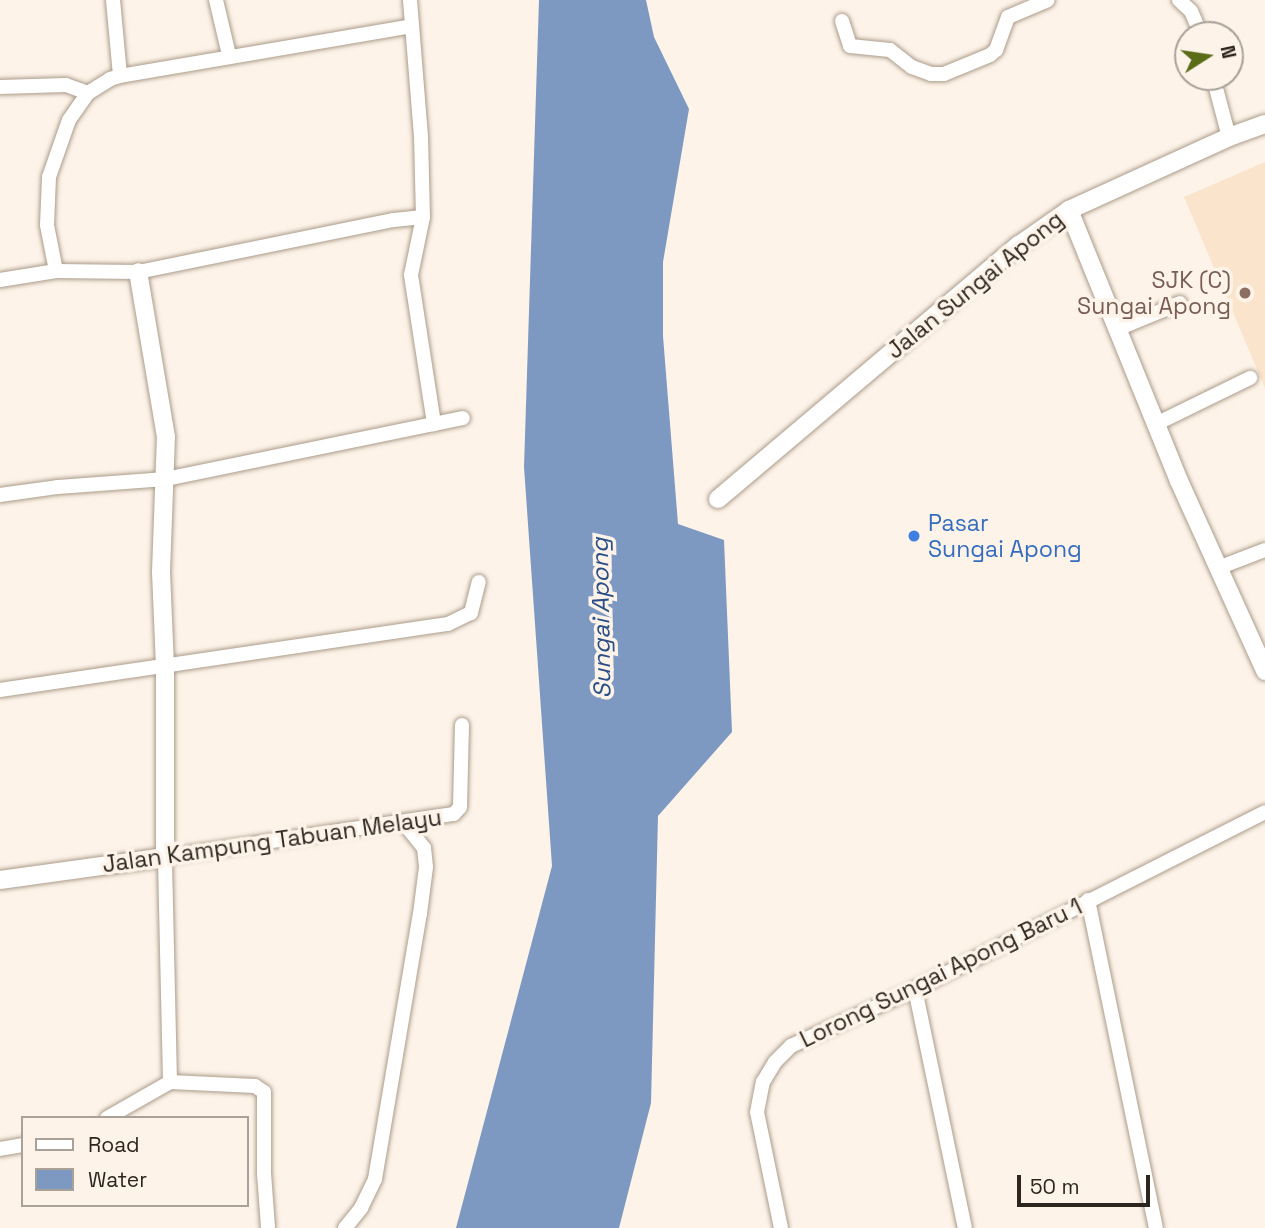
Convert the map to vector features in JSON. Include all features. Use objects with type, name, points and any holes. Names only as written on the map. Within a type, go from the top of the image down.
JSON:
[{"type":"street","points":[[113,0],[120,76]]},
{"type":"street","points":[[216,0],[229,55]]},
{"type":"street","points":[[410,0],[421,136],[423,217],[411,275],[434,424]]},
{"type":"street","points":[[842,21],[850,46],[890,50],[912,67],[932,74],[944,74],[990,55],[996,50],[1008,17],[1048,0]]},
{"type":"street","points":[[1179,0],[1191,11],[1195,21]]},
{"type":"street","points":[[56,271],[47,225],[49,177],[69,120],[88,93],[120,76],[229,55],[411,26]]},
{"type":"street","points":[[0,87],[65,85],[88,93]]},
{"type":"street","points":[[1217,91],[1230,136]]},
{"type":"street","name":"Jalan Sungai Apong","points":[[718,499],[1019,245],[1069,210],[1230,136],[1265,124]]},
{"type":"street","points":[[1069,210],[1156,424],[1265,671]]},
{"type":"street","points":[[0,280],[56,271],[138,272],[394,220],[423,217]]},
{"type":"street","points":[[138,272],[166,437],[166,479],[161,511],[161,572],[165,667],[165,857],[170,1082]]},
{"type":"street","points":[[1117,329],[1180,303]]},
{"type":"street","points":[[1156,424],[1250,378]]},
{"type":"street","points":[[0,495],[58,487],[166,479],[463,418]]},
{"type":"street","points":[[1218,568],[1265,550]]},
{"type":"street","points":[[0,690],[448,624],[471,613],[479,582]]},
{"type":"street","name":"Jalan Kampung Tabuan Melayu","points":[[0,880],[454,814],[460,807],[462,725]]},
{"type":"street","name":"Lorong Sungai Apong Baru 1","points":[[781,1228],[757,1112],[763,1083],[775,1062],[791,1046],[915,989],[1265,811]]},
{"type":"street","points":[[345,1228],[361,1208],[375,1179],[420,914],[426,867],[424,848],[404,822]]},
{"type":"street","points":[[1088,901],[1156,1228]]},
{"type":"street","points":[[915,989],[965,1228]]},
{"type":"street","points":[[110,1116],[170,1082],[255,1086],[264,1092],[264,1173],[268,1228]]},
{"type":"street","points":[[0,1149],[21,1145]]},
{"type":"shaded area","name":"SJK (C) Sungai Apong","points":[[1265,162],[1265,388],[1184,197]]},
{"type":"water","name":"Sungai Apong","points":[[539,0],[646,0],[654,37],[689,109],[663,262],[663,336],[678,524],[724,540],[732,732],[658,816],[651,1103],[619,1228],[456,1228],[552,866],[524,467]]},
{"type":"place","name":"SJK (C) Sungai Apong","points":[[1245,293]]},
{"type":"place","name":"Pasar Sungai Apong","points":[[914,536]]}]
